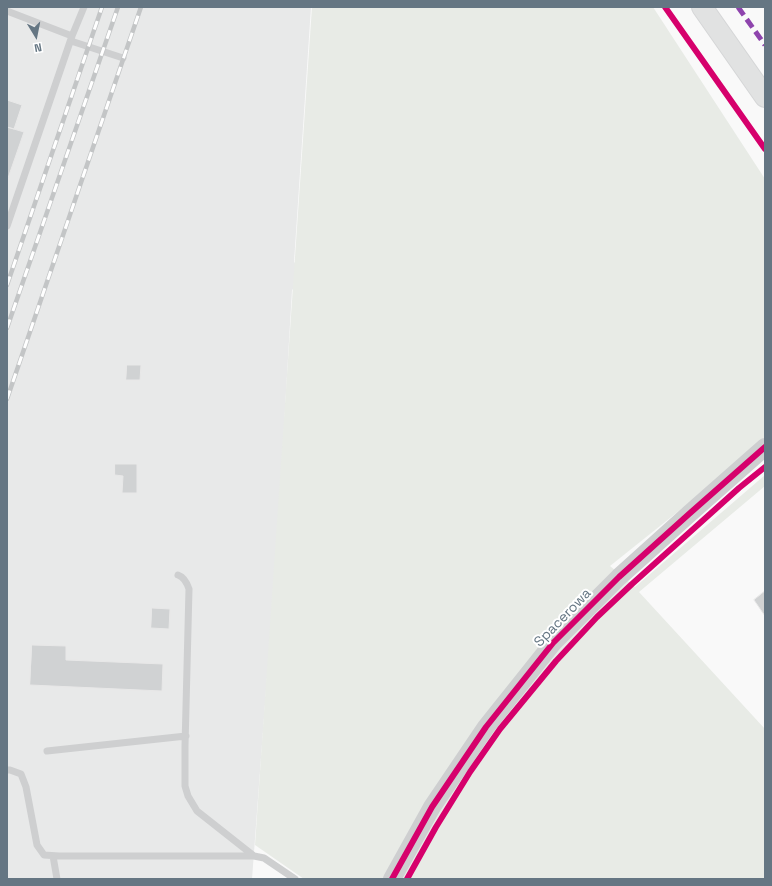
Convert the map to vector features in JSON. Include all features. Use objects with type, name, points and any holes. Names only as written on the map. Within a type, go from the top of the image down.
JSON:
[{"type":"main road","points":[[702,7],[765,97]]},
{"type":"street","name":"Spacerowa","points":[[392,879],[432,806],[486,727],[554,643],[619,577],[765,447]]},
{"type":"lane","points":[[7,226],[84,7]]},
{"type":"lane","points":[[7,11],[123,58]]},
{"type":"lane","points":[[178,575],[186,582],[189,589],[185,786],[188,796],[196,811],[254,856]]},
{"type":"lane","points":[[47,751],[186,736]]},
{"type":"lane","points":[[7,770],[21,774],[26,787],[37,845],[44,855],[254,856],[264,858],[294,879]]},
{"type":"lane","points":[[53,856],[57,879]]},
{"type":"shaded area","points":[[7,7],[311,7],[294,262],[305,274],[292,290],[278,529],[252,879],[7,879]]},
{"type":"shaded area","points":[[312,7],[653,7],[765,179],[765,442],[610,566],[635,587],[765,475],[765,486],[639,592],[765,729],[765,879],[304,879],[255,845]]},
{"type":"building","points":[[7,100],[22,105],[14,129],[7,127]]},
{"type":"building","points":[[7,127],[24,132],[7,181]]},
{"type":"building","points":[[127,365],[141,365],[140,380],[126,380]]},
{"type":"building","points":[[115,464],[137,464],[137,493],[122,493],[123,476],[115,475]]},
{"type":"building","points":[[765,591],[765,616],[754,600]]},
{"type":"building","points":[[152,608],[170,609],[169,629],[151,628]]},
{"type":"building","points":[[32,645],[66,646],[66,660],[163,664],[162,691],[30,685]]},
{"type":"railway","points":[[7,285],[102,7]]},
{"type":"railway","points":[[7,328],[118,7]]},
{"type":"railway","points":[[7,399],[141,7]]},
{"type":"marked path","points":[[738,7],[765,45]]},
{"type":"cycle path","points":[[665,7],[765,149]]},
{"type":"cycle path","points":[[392,879],[432,807],[486,727],[553,643],[619,577],[765,447]]},
{"type":"cycle path","points":[[407,879],[436,827],[470,772],[500,729],[556,661],[597,617],[632,584],[739,488],[765,467]]}]
